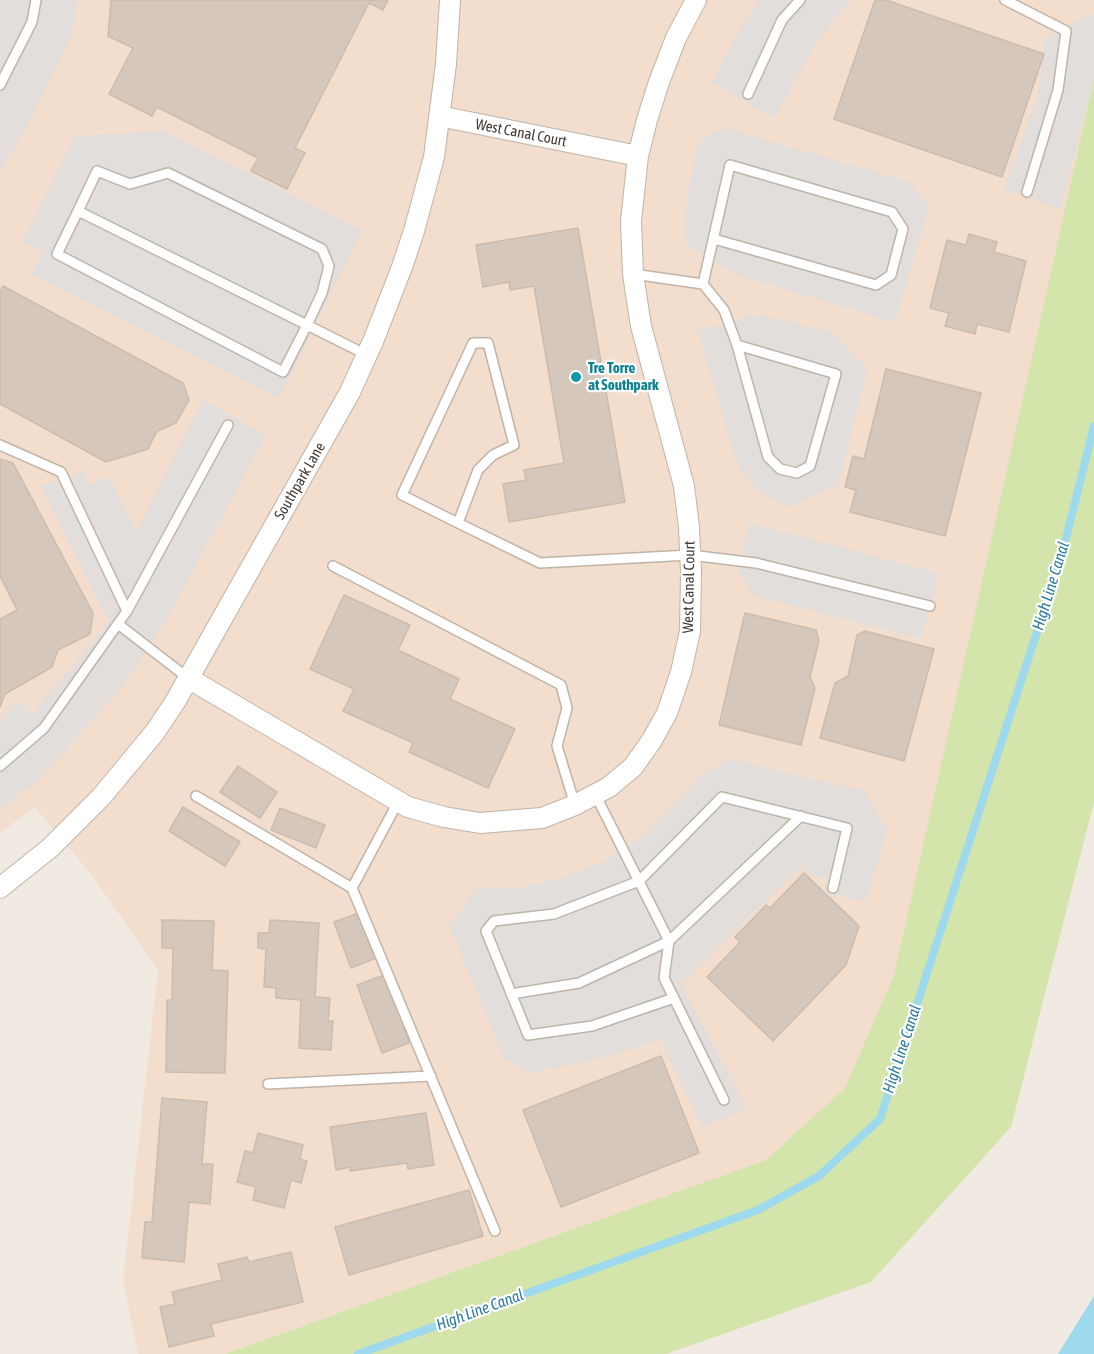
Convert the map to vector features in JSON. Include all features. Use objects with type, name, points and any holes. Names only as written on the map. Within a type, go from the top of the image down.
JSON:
[{"type":"street","name":"Southpark Lane","points":[[0,888],[50,848],[102,796],[155,732],[345,402],[367,355],[402,267],[434,157],[446,64],[450,0]]},
{"type":"street","name":"West Canal Court","points":[[188,678],[398,802],[444,817],[480,823],[542,818],[575,805],[609,787],[633,767],[667,713],[681,672],[690,631],[690,555],[684,486],[641,326],[633,274],[631,221],[638,156],[658,82],[676,38],[696,0]]},
{"type":"street","name":"West Canal Court","points":[[440,116],[638,156]]},
{"type":"lane","points":[[0,85],[32,22],[36,0]]},
{"type":"lane","points":[[748,94],[782,21],[800,0]]},
{"type":"lane","points":[[1005,0],[1066,31],[1058,90],[1028,192]]},
{"type":"lane","points":[[703,284],[730,165],[892,212],[903,229],[891,274],[876,285],[714,240]]},
{"type":"lane","points":[[97,171],[130,184],[168,173],[322,249],[329,266],[322,293],[283,372],[57,254],[78,211],[97,171]]},
{"type":"lane","points":[[78,211],[367,355]]},
{"type":"lane","points":[[633,274],[703,284],[724,310],[768,458],[780,469],[797,473],[810,466],[836,374],[736,345]]},
{"type":"lane","points":[[458,523],[478,470],[493,455],[514,445],[488,343],[473,343],[402,495],[458,523],[540,563],[690,555],[756,563],[930,606]]},
{"type":"lane","points":[[0,766],[44,728],[127,611],[228,425]]},
{"type":"lane","points":[[0,445],[61,472],[127,611]]},
{"type":"lane","points":[[333,566],[561,685],[567,708],[557,746],[575,805]]},
{"type":"lane","points":[[118,624],[188,678]]},
{"type":"lane","points":[[595,794],[669,941],[664,978],[724,1100]]},
{"type":"lane","points":[[196,796],[352,888],[495,1231]]},
{"type":"lane","points":[[674,998],[592,1026],[528,1035],[486,931],[494,921],[554,914],[639,881],[722,797],[848,828],[833,888]]},
{"type":"lane","points":[[352,888],[398,802]]},
{"type":"lane","points":[[511,994],[579,983],[669,941],[801,816]]},
{"type":"lane","points":[[268,1084],[431,1076]]},
{"type":"shaded area","points":[[0,0],[1094,0],[1094,79],[894,975],[845,1088],[766,1160],[225,1354],[138,1354],[123,1281],[158,970],[91,874],[35,807],[0,833]]},
{"type":"shaded area","points":[[0,0],[78,0],[73,32],[30,120],[0,172]]},
{"type":"shaded area","points":[[759,0],[851,0],[817,41],[774,119],[712,82],[740,29]]},
{"type":"shaded area","points":[[1088,14],[1094,16],[1094,80],[1060,209],[1004,189],[1039,92],[1044,40]]},
{"type":"shaded area","points":[[725,128],[910,182],[929,207],[895,322],[737,275],[685,244],[685,216],[699,141]]},
{"type":"shaded area","points":[[164,131],[362,230],[279,398],[31,275],[43,251],[23,241],[75,136]]},
{"type":"shaded area","points":[[755,314],[833,333],[867,369],[838,485],[788,507],[758,492],[741,470],[735,458],[698,331]]},
{"type":"shaded area","points":[[203,400],[266,435],[171,611],[126,682],[42,776],[0,810],[0,720],[18,700],[32,714],[109,622],[41,486],[83,471],[90,485],[108,476],[137,531]]},
{"type":"shaded area","points":[[749,523],[939,573],[921,639],[753,595],[737,569]]},
{"type":"shaded area","points":[[730,759],[865,791],[887,830],[866,902],[824,892],[827,878],[804,873],[807,860],[681,984],[747,1108],[703,1127],[660,1040],[616,1054],[528,1074],[503,1056],[449,925],[477,888],[520,888],[558,879],[602,863],[643,836],[706,771]]},
{"type":"green space","points":[[1094,79],[1094,802],[1011,1127],[871,1282],[666,1354],[225,1354],[766,1160],[845,1088],[894,975]]},
{"type":"water","points":[[1094,1296],[1094,1354],[1058,1354]]},
{"type":"building","points":[[111,0],[388,0],[383,10],[369,3],[295,148],[305,153],[287,189],[251,171],[258,158],[157,107],[152,116],[109,94],[133,48],[108,36]]},
{"type":"building","points":[[875,0],[886,0],[1044,54],[1002,177],[834,119]]},
{"type":"building","name":"Tre Torre at Southpark","points":[[578,228],[625,502],[509,522],[503,484],[526,480],[524,470],[564,463],[534,286],[510,290],[509,282],[483,287],[476,245]]},
{"type":"building","points":[[969,234],[997,242],[994,252],[1026,261],[1009,332],[977,324],[975,334],[945,326],[949,313],[930,308],[947,240],[966,245]]},
{"type":"building","points":[[3,286],[183,383],[189,400],[176,423],[157,431],[148,449],[106,462],[0,404],[0,292]]},
{"type":"building","points":[[886,369],[981,393],[945,536],[850,512],[856,490],[845,487],[853,456],[864,459]]},
{"type":"building","points":[[0,459],[13,463],[93,613],[90,634],[58,650],[52,667],[5,694],[0,707],[0,619],[17,610],[0,576]]},
{"type":"building","points":[[344,595],[410,625],[398,650],[459,679],[450,699],[515,729],[488,788],[409,752],[413,743],[343,711],[354,689],[310,669]]},
{"type":"building","points":[[745,613],[816,630],[819,640],[810,677],[815,688],[801,745],[719,725]]},
{"type":"building","points":[[865,631],[934,649],[904,761],[820,738],[835,683],[848,676],[857,635]]},
{"type":"building","points":[[238,766],[277,792],[260,818],[220,792]]},
{"type":"building","points":[[183,807],[240,842],[225,866],[169,831]]},
{"type":"building","points":[[280,808],[325,825],[316,848],[271,830]]},
{"type":"building","points":[[804,873],[859,926],[846,965],[773,1041],[707,977],[740,942],[735,937],[766,905],[770,908]]},
{"type":"building","points":[[359,913],[376,958],[351,968],[334,922]]},
{"type":"building","points":[[162,920],[214,921],[212,970],[228,971],[225,1073],[166,1072],[167,1000],[172,1000],[173,948],[162,948]]},
{"type":"building","points":[[270,920],[319,923],[315,997],[330,998],[328,1021],[333,1021],[331,1050],[299,1048],[301,1000],[276,998],[276,988],[264,987],[266,949],[258,948],[258,933],[269,933]]},
{"type":"building","points":[[387,974],[409,1043],[382,1053],[357,985]]},
{"type":"building","points":[[661,1056],[699,1153],[561,1207],[523,1110]]},
{"type":"building","points":[[162,1098],[207,1102],[202,1164],[213,1164],[210,1204],[189,1202],[184,1262],[142,1258],[145,1222],[152,1222]]},
{"type":"building","points":[[426,1113],[434,1165],[408,1169],[407,1163],[350,1171],[350,1167],[336,1170],[330,1127]]},
{"type":"building","points":[[258,1133],[303,1145],[300,1159],[307,1161],[301,1183],[291,1180],[284,1208],[253,1200],[256,1187],[237,1182],[245,1151],[253,1153]]},
{"type":"building","points":[[469,1190],[483,1236],[349,1275],[335,1227]]},
{"type":"building","points":[[291,1252],[303,1302],[211,1324],[214,1336],[169,1347],[160,1307],[175,1304],[172,1292],[222,1280],[218,1264],[247,1257],[249,1262]]},
{"type":"waterway","name":"High Line Canal","points":[[358,1354],[758,1210],[819,1176],[880,1119],[1062,554],[1094,426]]},
{"type":"place","name":"Tre Torre at Southpark","points":[[576,377]]}]
